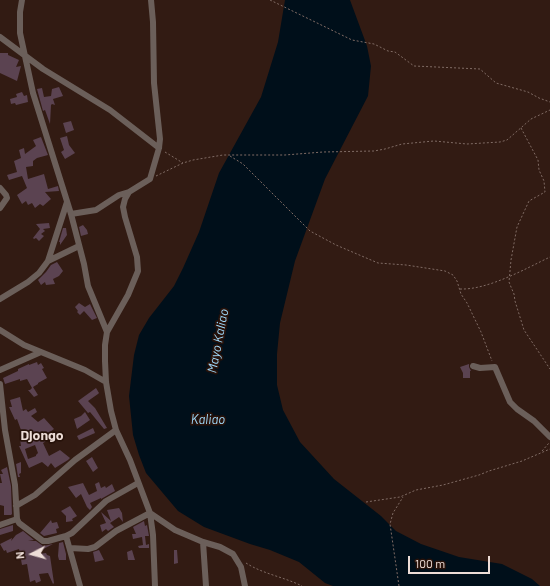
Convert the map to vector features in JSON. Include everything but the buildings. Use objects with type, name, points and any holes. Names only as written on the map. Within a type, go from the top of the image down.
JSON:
[{"type":"street","points":[[22,0],[20,12],[20,33],[40,116],[52,149],[71,214],[88,286],[107,332]]},
{"type":"street","points":[[71,214],[96,210],[119,195],[129,192],[150,179],[159,148],[160,139],[154,83],[153,22],[151,0]]},
{"type":"street","points":[[0,37],[25,57],[110,110],[159,148]]},
{"type":"street","points":[[0,188],[7,198],[0,208]]},
{"type":"street","points":[[129,192],[123,207],[136,257],[138,271],[128,295],[107,332],[105,344],[106,382],[116,430],[130,460],[150,513],[153,535],[155,586]]},
{"type":"street","points":[[0,299],[28,282],[39,273],[48,261],[67,202]]},
{"type":"street","points":[[48,261],[79,246]]},
{"type":"street","points":[[0,330],[24,345],[85,370],[106,382]]},
{"type":"street","points":[[0,370],[41,352]]},
{"type":"street","points":[[473,366],[480,368],[495,367],[510,402],[517,409],[537,423],[550,437]]},
{"type":"street","points":[[0,384],[5,430],[15,485],[17,519],[19,523],[44,541],[66,536],[78,528],[106,501],[138,483]]},
{"type":"street","points":[[16,506],[36,495],[75,460],[116,430]]},
{"type":"street","points":[[150,513],[175,530],[203,542],[220,547],[233,554],[241,567],[245,586]]},
{"type":"street","points":[[70,548],[88,549],[95,547],[116,531],[150,513]]},
{"type":"street","points":[[0,525],[17,519]]},
{"type":"street","points":[[66,536],[80,586]]},
{"type":"street","points":[[203,542],[206,586]]},
{"type":"path","points":[[270,0],[352,40],[374,44],[388,51],[395,52],[414,66],[480,69],[496,84],[528,92],[550,102]]},
{"type":"path","points":[[150,179],[183,163],[193,160],[229,155],[285,155],[323,152],[374,151],[402,144],[434,141],[467,144],[500,142],[507,140],[531,119],[550,109]]},
{"type":"path","points":[[521,128],[538,160],[539,170],[544,181],[545,192],[529,201],[517,227],[509,276],[511,288],[524,330],[550,368]]},
{"type":"path","points":[[159,148],[183,163]]},
{"type":"path","points":[[229,155],[242,164],[310,230],[336,245],[378,264],[406,265],[445,271],[453,275],[481,332],[495,367]]},
{"type":"path","points":[[460,289],[481,287],[550,257]]},
{"type":"path","points":[[541,452],[550,442]]},
{"type":"path","points":[[366,502],[403,496],[416,490],[443,485],[479,475],[522,461],[550,449]]},
{"type":"path","points":[[399,586],[390,524],[393,513],[403,496]]},
{"type":"path","points":[[242,561],[259,570],[268,572],[302,586]]},
{"type":"water","name":"Kaliao","points":[[285,0],[350,0],[367,46],[371,66],[368,96],[325,179],[295,261],[280,323],[277,354],[277,385],[283,410],[300,442],[334,479],[381,516],[396,531],[421,544],[459,557],[502,564],[532,579],[540,586],[333,586],[325,583],[299,562],[270,550],[204,527],[178,511],[146,473],[133,435],[129,396],[134,355],[139,335],[149,318],[174,286],[199,232],[219,173],[261,97],[278,42]]},
{"type":"district","name":"Djongo","points":[[42,435]]},
{"type":"water label","name":"Mayo Kaliao","points":[[218,341]]}]
